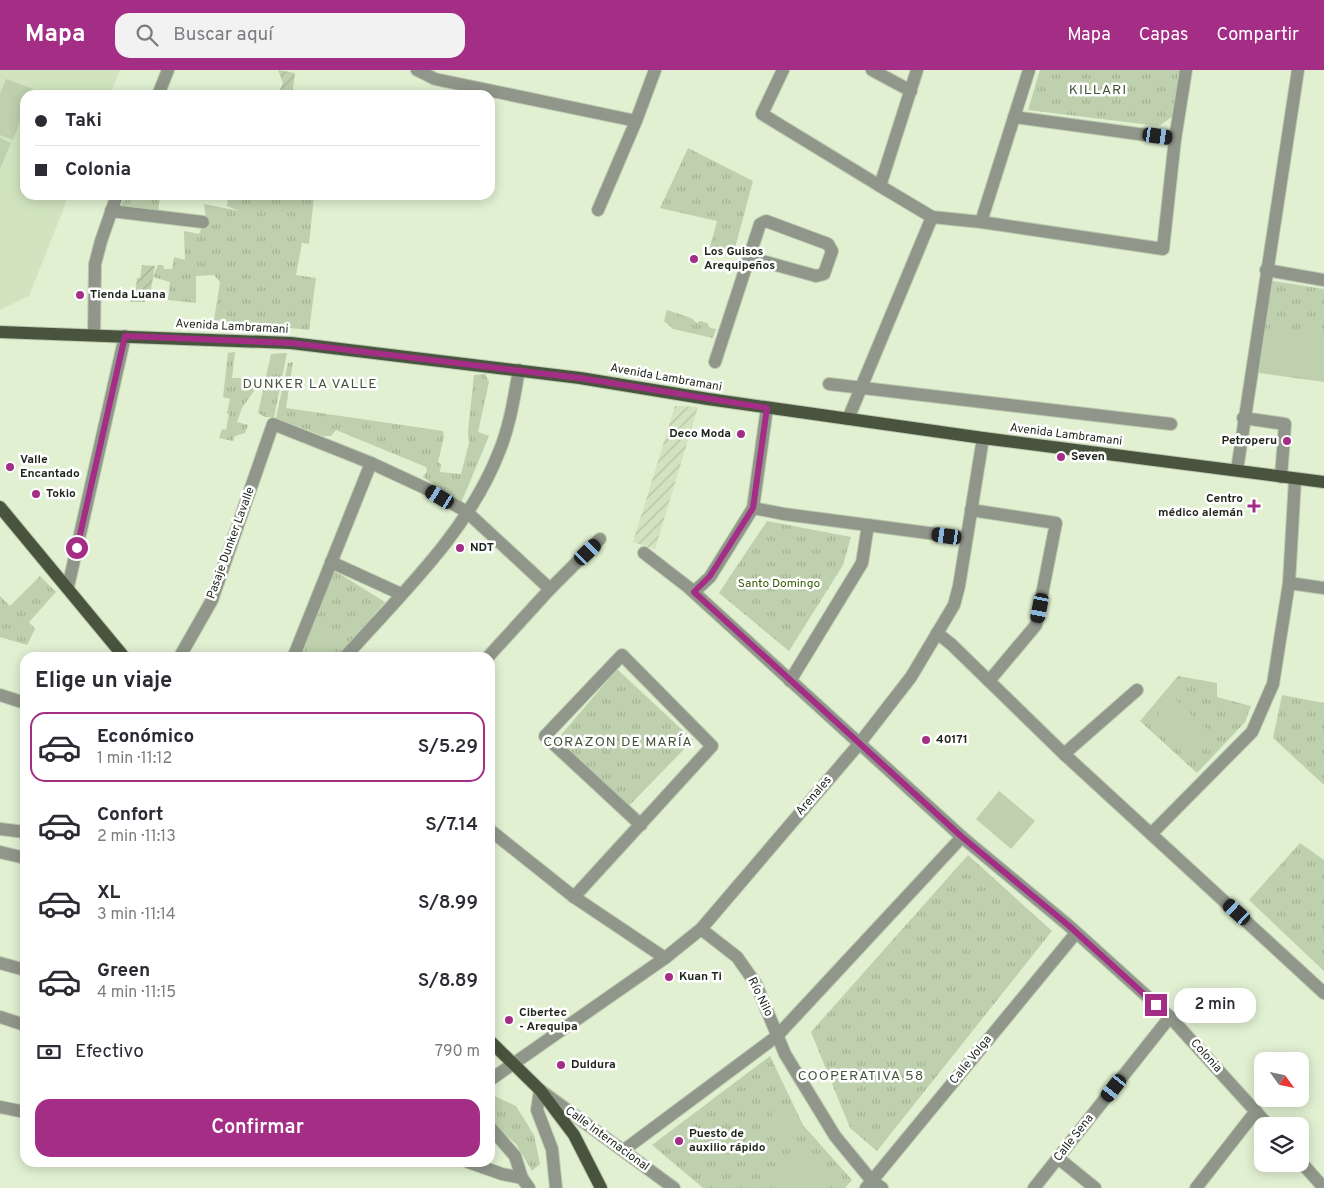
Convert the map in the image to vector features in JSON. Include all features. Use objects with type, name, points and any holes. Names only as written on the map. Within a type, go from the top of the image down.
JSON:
[{"type":"main road","name":"Avenida Lambramani","points":[[0,332],[291,343],[519,370],[655,389],[767,408],[1324,482]]},
{"type":"main road","points":[[0,507],[120,652]]},
{"type":"main road","points":[[495,1046],[540,1090],[574,1135],[601,1188]]},
{"type":"street","points":[[160,90],[168,70]]},
{"type":"street","points":[[417,70],[435,79],[488,90]]},
{"type":"street","points":[[598,210],[636,121],[655,70]]},
{"type":"street","points":[[784,70],[762,114],[932,217],[981,222],[1163,250],[1175,139],[1186,70]]},
{"type":"street","points":[[872,70],[910,91]]},
{"type":"street","points":[[880,186],[917,70]]},
{"type":"street","points":[[981,222],[1029,70]]},
{"type":"street","points":[[1237,470],[1243,418],[1298,70]]},
{"type":"street","points":[[495,92],[636,121]]},
{"type":"street","points":[[1014,117],[1175,139]]},
{"type":"street","points":[[94,335],[95,264],[115,200]]},
{"type":"street","points":[[111,211],[202,222]]},
{"type":"street","points":[[848,419],[932,217]]},
{"type":"street","points":[[716,362],[748,256],[760,224],[766,221],[828,244],[832,251],[824,274],[816,276],[748,256]]},
{"type":"street","points":[[1266,270],[1324,280]]},
{"type":"street","points":[[68,587],[125,336]]},
{"type":"street","points":[[349,652],[431,560],[467,512],[499,452],[511,412],[519,370]]},
{"type":"street","points":[[829,384],[1171,424]]},
{"type":"street","points":[[694,592],[710,576],[753,508],[767,408]]},
{"type":"street","points":[[1243,418],[1285,424],[1281,477]]},
{"type":"street","name":"Pasaje Dunker Lavalle","points":[[182,652],[212,600],[273,424],[371,463]]},
{"type":"street","name":"Arenales","points":[[495,1077],[665,958],[701,929],[859,744],[911,677],[954,605],[983,438]]},
{"type":"street","points":[[295,652],[371,463],[427,489],[467,512],[550,589]]},
{"type":"street","points":[[1151,834],[1252,732],[1273,684],[1288,583],[1295,479]]},
{"type":"street","points":[[753,508],[784,514],[966,538]]},
{"type":"street","points":[[971,510],[1056,524],[1036,625],[989,681]]},
{"type":"street","points":[[790,681],[862,563],[868,525]]},
{"type":"street","points":[[492,652],[550,589],[600,539]]},
{"type":"street","name":"Colonia","points":[[644,553],[694,592],[962,837],[1076,933],[1170,1017],[1261,1117]]},
{"type":"street","points":[[332,562],[400,594]]},
{"type":"street","points":[[1288,583],[1324,588]]},
{"type":"street","points":[[937,634],[951,644],[1064,754],[1324,993]]},
{"type":"street","points":[[574,897],[641,825],[712,746],[622,655],[545,736],[641,825]]},
{"type":"street","points":[[1064,754],[1137,690]]},
{"type":"street","points":[[0,695],[20,701]]},
{"type":"street","points":[[0,829],[20,831]]},
{"type":"street","points":[[495,834],[574,897],[665,958]]},
{"type":"street","points":[[624,1150],[777,1036],[962,837]]},
{"type":"street","points":[[0,852],[20,857]]},
{"type":"street","name":"Río Nilo","points":[[701,929],[737,957],[756,984],[785,1054],[835,1136],[873,1186]]},
{"type":"street","name":"Calle Volga","points":[[873,1186],[1076,933]]},
{"type":"street","points":[[0,963],[20,969]]},
{"type":"street","points":[[0,1017],[20,1023]]},
{"type":"street","name":"Calle Sena","points":[[1034,1188],[1170,1017]]},
{"type":"street","points":[[540,1090],[537,1110],[552,1150],[556,1188]]},
{"type":"street","name":"Calle Internacional","points":[[540,1090],[674,1188]]},
{"type":"street","points":[[0,1107],[20,1111]]},
{"type":"street","points":[[1196,1188],[1256,1112]]},
{"type":"street","points":[[495,1133],[514,1156],[524,1184]]},
{"type":"street","points":[[1058,1158],[1095,1188]]},
{"type":"street","points":[[482,1167],[524,1184]]},
{"type":"street","points":[[1309,1171],[1324,1188]]},
{"type":"shaded area","points":[[0,70],[120,70],[112,90],[20,90],[20,200],[67,200],[29,296],[0,310]]},
{"type":"shaded area","points":[[675,406],[698,407],[655,549],[633,542]]},
{"type":"green space","points":[[278,70],[295,73],[293,90],[280,90],[283,83]]},
{"type":"green space","points":[[1040,70],[1182,70],[1176,114],[1159,126],[1028,110]]},
{"type":"green space","points":[[6,79],[33,89],[20,90],[20,122],[13,140],[0,135],[0,94]]},
{"type":"green space","points":[[0,138],[11,143],[0,169]]},
{"type":"green space","points":[[688,148],[753,181],[733,255],[713,256],[710,247],[717,221],[660,208]]},
{"type":"green space","points":[[124,200],[159,200],[158,213],[119,210]]},
{"type":"green space","points":[[228,200],[314,200],[309,244],[302,243],[296,275],[316,278],[309,330],[214,320],[220,282],[214,275],[196,276],[196,303],[168,300],[170,282],[153,277],[158,265],[163,265],[164,269],[172,269],[174,257],[185,260],[184,231],[199,234],[206,218],[204,204],[239,211],[227,206]]},
{"type":"green space","points":[[142,265],[155,266],[150,295],[145,298],[145,302],[131,302],[130,297],[135,296],[137,278],[140,278]]},
{"type":"green space","points":[[1267,280],[1324,289],[1324,382],[1253,372]]},
{"type":"green space","points":[[667,310],[691,318],[697,323],[700,321],[707,323],[710,328],[716,329],[713,338],[673,329],[664,321]]},
{"type":"green space","points":[[1264,328],[1324,337],[1324,381],[1257,371]]},
{"type":"green space","points":[[235,352],[232,378],[251,378],[254,391],[242,408],[237,422],[248,425],[245,433],[235,436],[233,441],[219,438],[222,429],[226,430],[229,414],[227,413],[230,399],[223,397],[228,353]]},
{"type":"green space","points":[[287,353],[274,417],[265,417],[258,413],[271,354]]},
{"type":"green space","points":[[293,362],[286,408],[443,431],[444,437],[438,462],[441,464],[440,472],[461,474],[469,443],[468,431],[474,375],[485,374],[489,382],[478,432],[489,436],[461,503],[423,477],[427,471],[426,467],[336,430],[331,436],[323,436],[276,418],[288,363]]},
{"type":"green space","name":"Santo Domingo","points":[[767,521],[851,537],[843,565],[789,651],[719,593]]},
{"type":"green space","points":[[332,569],[385,602],[342,652],[298,652]]},
{"type":"green space","points":[[40,576],[56,592],[29,622],[35,629],[27,645],[0,637],[0,596],[10,606]]},
{"type":"green space","points":[[323,626],[342,638],[333,652],[306,652]]},
{"type":"green space","points":[[617,669],[693,740],[621,814],[550,748]]},
{"type":"green space","points":[[1178,676],[1217,683],[1217,697],[1251,706],[1245,722],[1197,773],[1140,721]]},
{"type":"green space","points":[[1282,695],[1324,703],[1324,785],[1273,738]]},
{"type":"green space","points":[[1174,698],[1213,736],[1190,760],[1151,722]]},
{"type":"green space","points":[[999,791],[1035,821],[1011,849],[976,819]]},
{"type":"green space","points":[[1300,843],[1324,860],[1324,971],[1249,900]]},
{"type":"green space","points":[[968,855],[1052,931],[877,1151],[850,1128],[811,1032]]},
{"type":"green space","points":[[770,1056],[803,1125],[852,1180],[845,1188],[703,1188],[652,1145]]},
{"type":"green space","points":[[495,1096],[516,1106],[534,1135],[540,1164],[532,1171],[516,1144],[495,1125]]},
{"type":"green space","points":[[787,1106],[798,1129],[782,1137],[771,1113]]},
{"type":"green space","points":[[796,1146],[833,1180],[826,1188],[794,1188],[774,1170]]},
{"type":"place","name":"Los Guisos Arequipeños","points":[[694,259]]},
{"type":"place","name":"Tienda Luana","points":[[80,295]]},
{"type":"place","name":"Deco Moda","points":[[741,434]]},
{"type":"place","name":"Petroperu","points":[[1287,441]]},
{"type":"place","name":"Seven","points":[[1061,457]]},
{"type":"place","name":"Valle Encantado","points":[[10,467]]},
{"type":"place","name":"Tokio","points":[[36,494]]},
{"type":"place","name":"Centro médico alemán","points":[[1254,506]]},
{"type":"place","name":"NDT","points":[[460,548]]},
{"type":"place","name":"40171","points":[[926,740]]},
{"type":"place","name":"Kuan Ti","points":[[669,977]]},
{"type":"place","name":"Cibertec - Arequipa","points":[[509,1020]]},
{"type":"place","name":"Duldura","points":[[561,1065]]},
{"type":"place","name":"Puesto de auxilio rápido","points":[[679,1141]]},
{"type":"district","name":"KILLARI","points":[[1098,90]]},
{"type":"district","name":"DUNKER LA VALLE","points":[[310,384]]},
{"type":"district","name":"CORAZON DE MARÍA","points":[[618,742]]},
{"type":"district","name":"COOPERATIVA 58","points":[[861,1076]]},
{"type":"route","points":[[77,548],[125,336],[291,343],[580,378],[767,408],[753,508],[710,576],[694,592],[962,837],[1068,925],[1156,1005]]}]
